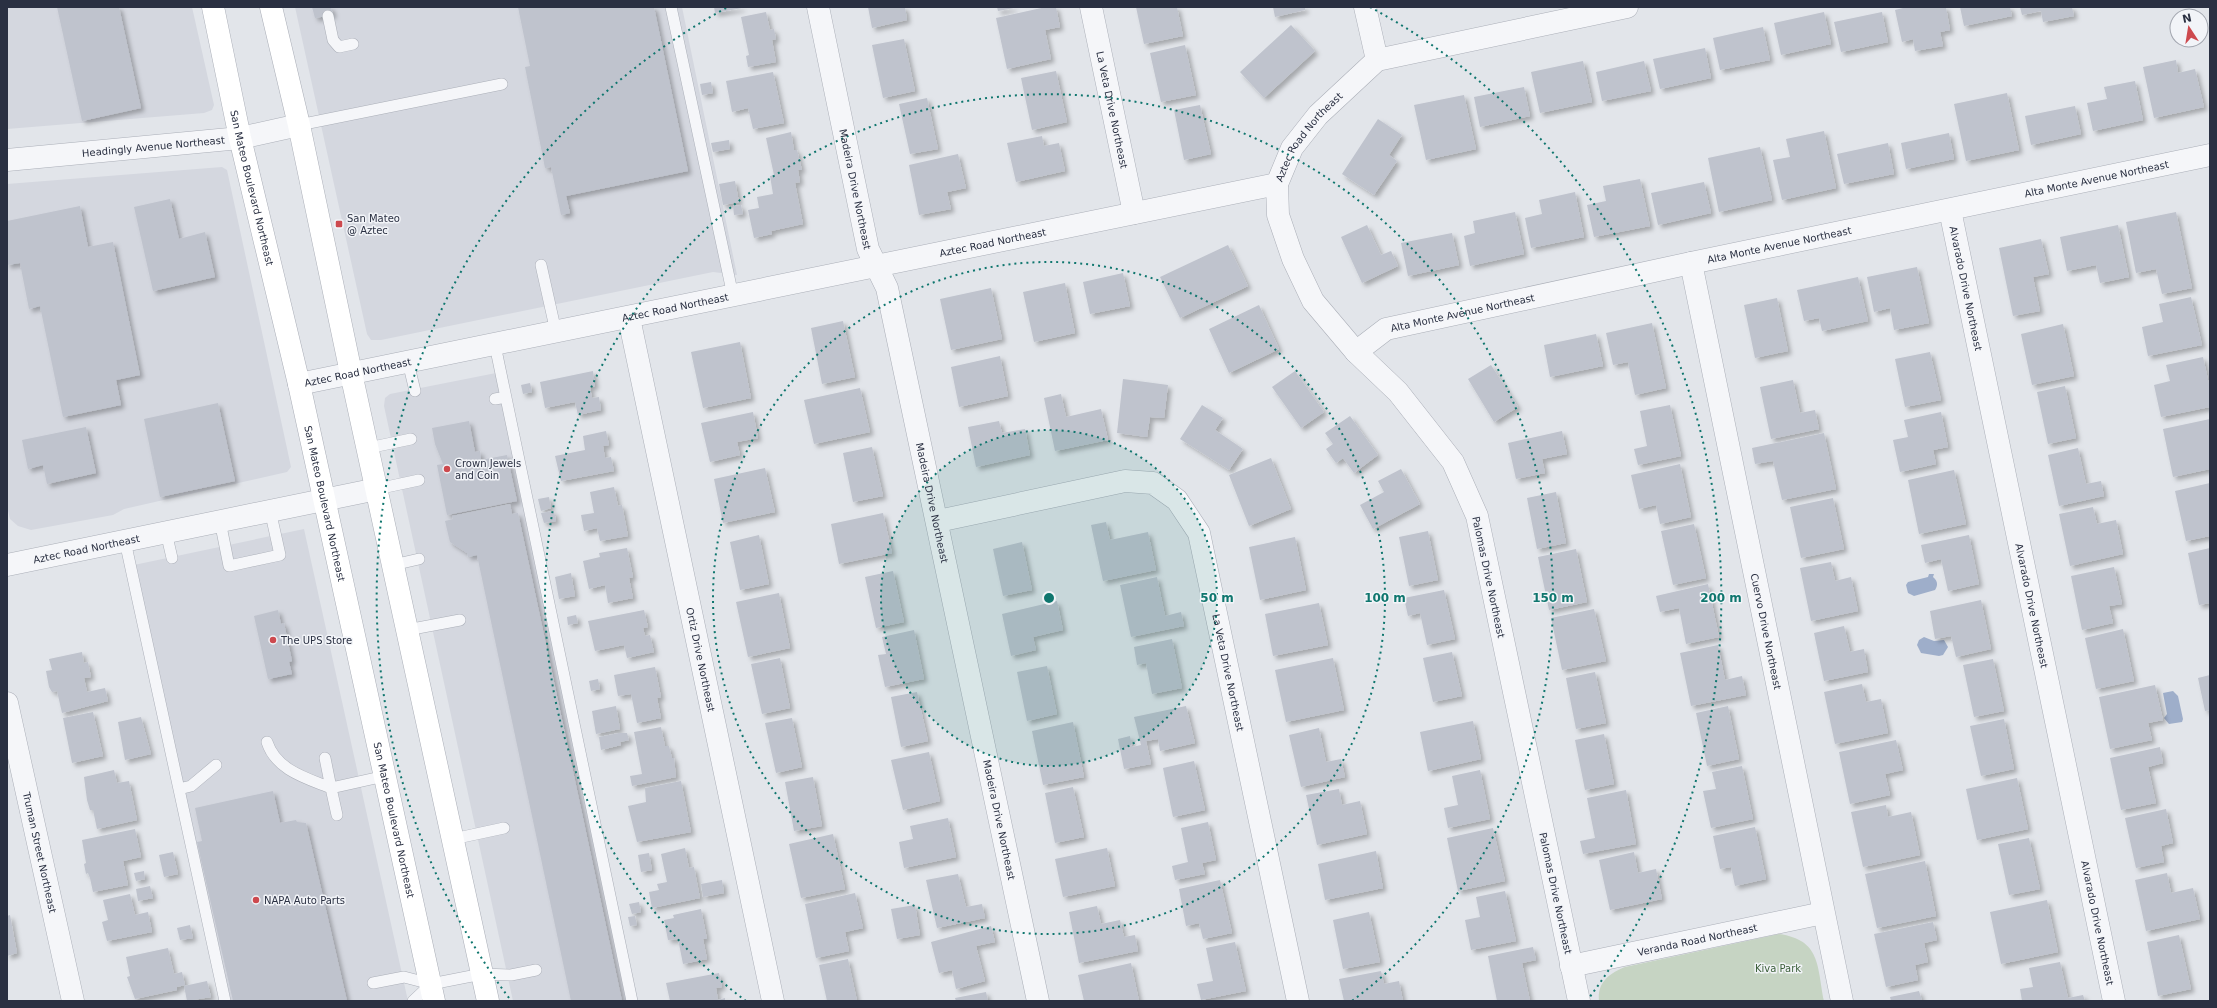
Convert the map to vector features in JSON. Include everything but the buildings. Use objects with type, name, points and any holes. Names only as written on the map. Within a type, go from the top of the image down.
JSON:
[{"type":"main road","name":"San Mateo Boulevard Northeast","points":[[213,7],[240,138],[299,384],[433,993]]},
{"type":"main road","points":[[271,7],[299,125],[351,373],[488,1001]]},
{"type":"street","name":"Madeira Drive Northeast","points":[[818,7],[868,249],[887,288],[938,521],[1038,1001]]},
{"type":"street","name":"La Veta Drive Northeast","points":[[1091,7],[1134,213]]},
{"type":"street","points":[[1365,7],[1376,60],[1627,7]]},
{"type":"street","name":"Aztec Road Northeast","points":[[299,384],[629,318],[1277,184],[1292,148],[1318,115],[1376,60]]},
{"type":"street","name":"Headingly Avenue Northeast","points":[[7,160],[240,138],[299,125]]},
{"type":"street","name":"Alta Monte Avenue Northeast","points":[[1356,352],[1386,329],[1691,263],[2210,155]]},
{"type":"street","name":"Palomas Drive Northeast","points":[[1277,184],[1278,215],[1293,260],[1313,301],[1356,352],[1398,392],[1453,462],[1477,516],[1579,1001]]},
{"type":"street","name":"Alvarado Drive Northeast","points":[[1950,210],[2114,1001]]},
{"type":"street","name":"Cuervo Drive Northeast","points":[[1691,263],[1842,1001]]},
{"type":"street","name":"Ortiz Drive Northeast","points":[[629,318],[773,1001]]},
{"type":"street","name":"La Veta Drive Northeast","points":[[938,521],[1125,481],[1153,483],[1177,500],[1199,533],[1298,1001]]},
{"type":"street","name":"Aztec Road Northeast","points":[[7,565],[377,488]]},
{"type":"street","name":"Truman Street Northeast","points":[[7,703],[73,1001]]},
{"type":"street","name":"Veranda Road Northeast","points":[[1572,966],[1823,913]]},
{"type":"lane","points":[[671,7],[733,296]]},
{"type":"lane","points":[[328,16],[333,40],[340,47],[353,44]]},
{"type":"lane","points":[[299,125],[502,84]]},
{"type":"lane","points":[[707,232],[718,229]]},
{"type":"lane","points":[[541,265],[556,332]]},
{"type":"lane","points":[[495,345],[500,398],[632,1001]]},
{"type":"lane","points":[[408,362],[415,391]]},
{"type":"lane","points":[[368,448],[411,439]]},
{"type":"lane","points":[[377,488],[419,480]]},
{"type":"lane","points":[[220,521],[229,566],[280,554],[270,510]]},
{"type":"lane","points":[[166,532],[172,558]]},
{"type":"lane","points":[[125,541],[225,1001]]},
{"type":"lane","points":[[394,565],[419,559]]},
{"type":"lane","points":[[408,630],[460,620]]},
{"type":"lane","points":[[267,742],[271,753],[290,771],[331,788],[385,776]]},
{"type":"lane","points":[[325,758],[337,815]]},
{"type":"lane","points":[[179,789],[191,786],[216,764]]},
{"type":"lane","points":[[453,839],[504,828]]},
{"type":"lane","points":[[413,1001],[482,974],[510,975],[536,970]]},
{"type":"lane","points":[[374,983],[404,977],[433,993]]},
{"type":"shaded area","points":[[7,7],[192,7],[214,105],[212,110],[204,113],[7,129]]},
{"type":"shaded area","points":[[295,7],[682,7],[737,275],[713,272],[381,340],[371,340],[367,334]]},
{"type":"shaded area","points":[[222,167],[227,170],[291,467],[287,472],[124,509],[113,515],[31,530],[18,526],[10,519],[7,506],[7,184]]},
{"type":"shaded area","points":[[496,373],[627,1001],[513,1001],[384,406],[385,398],[390,394]]},
{"type":"shaded area","points":[[304,529],[408,1001],[230,1001],[134,565]]},
{"type":"green space","name":"Kiva Park","points":[[1779,934],[1793,937],[1803,942],[1810,949],[1818,966],[1824,1001],[1599,1001],[1602,983],[1614,972],[1625,967]]},
{"type":"water","points":[[1929,574],[1934,574],[1933,577],[1937,583],[1935,590],[1914,596],[1908,593],[1906,585],[1908,582],[1928,577]]},
{"type":"water","points":[[1924,637],[1934,641],[1944,640],[1948,647],[1943,655],[1939,656],[1921,653],[1917,645],[1919,640]]},
{"type":"water","points":[[2173,691],[2178,696],[2183,719],[2182,722],[2169,724],[2164,718],[2167,714],[2163,693]]},
{"type":"place","name":"San Mateo @ Aztec","points":[[339,224]]},
{"type":"place","name":"Crown Jewels and Coin","points":[[447,469]]},
{"type":"place","name":"The UPS Store","points":[[273,640]]},
{"type":"place","name":"NAPA Auto Parts","points":[[256,900]]}]
